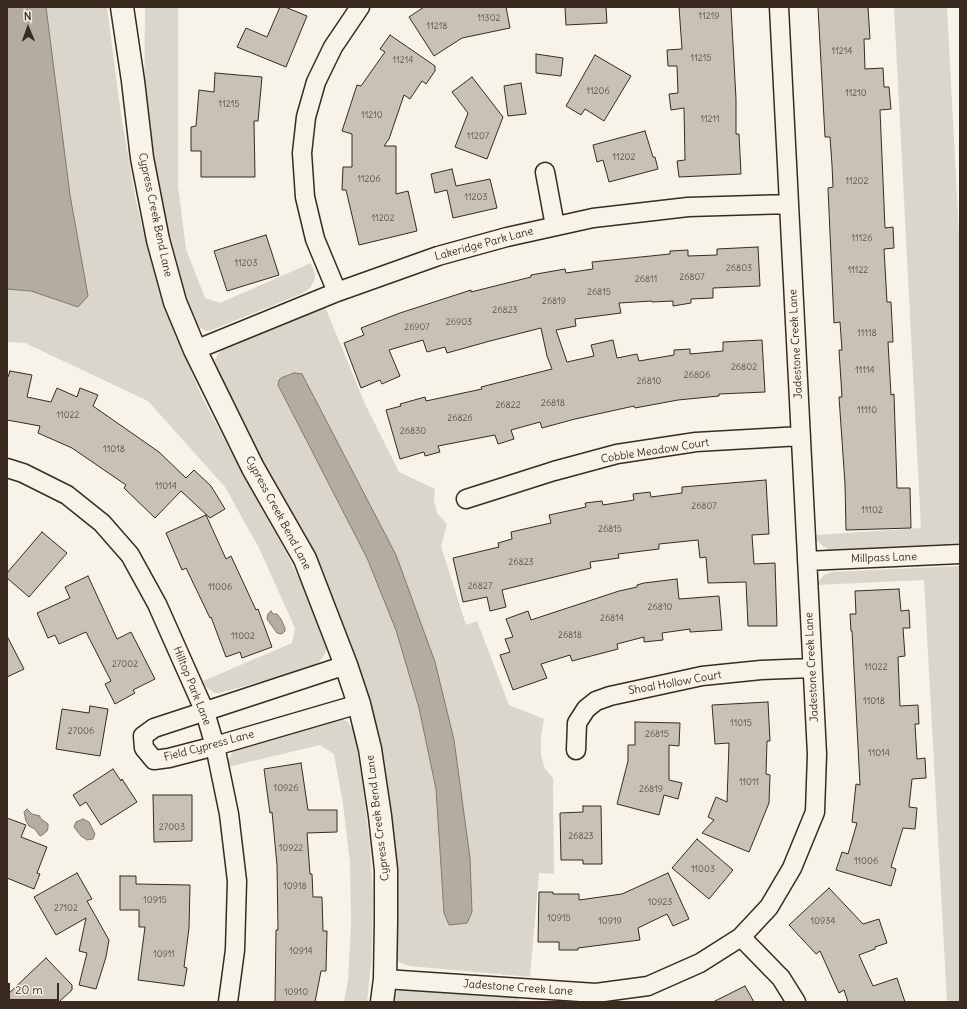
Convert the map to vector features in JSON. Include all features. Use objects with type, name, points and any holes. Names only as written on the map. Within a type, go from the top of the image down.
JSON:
[{"type":"street","name":"Cypress Creek Bend Lane","points":[[122,7],[142,158],[158,240],[175,302],[195,350],[253,468],[305,560],[346,665],[359,704],[370,749],[386,870],[385,979],[382,1002]]},
{"type":"street","name":"Cypress Creek Bend Lane","points":[[133,81],[135,7]]},
{"type":"street","points":[[337,292],[315,239],[305,197],[302,152],[306,117],[316,82],[333,47],[360,7]]},
{"type":"street","name":"Jadestone Creek Lane","points":[[385,979],[596,993],[648,986],[700,963],[741,937],[769,907],[792,868],[815,812],[817,754],[779,7]]},
{"type":"street","points":[[545,172],[555,226]]},
{"type":"street","name":"Lakeridge Park Lane","points":[[195,350],[337,292],[438,256],[507,237],[593,218],[688,207],[789,204]]},
{"type":"street","name":"Cobble Meadow Court","points":[[466,499],[554,471],[617,454],[696,442],[801,436]]},
{"type":"street","name":"Hilltop Park Lane","points":[[7,468],[23,473],[67,495],[102,523],[130,555],[157,604],[205,712],[215,746],[229,814],[237,882],[235,950],[228,1002]]},
{"type":"street","name":"Millpass Lane","points":[[807,561],[960,554]]},
{"type":"street","name":"Field Cypress Lane","points":[[346,665],[154,728],[143,736],[144,748],[154,760],[169,758],[359,704]]},
{"type":"street","name":"Shoal Hollow Court","points":[[576,750],[577,723],[586,709],[596,701],[610,696],[702,676],[761,670],[812,668]]},
{"type":"street","points":[[741,937],[781,978],[796,1002]]},
{"type":"shaded area","points":[[7,7],[107,7],[121,115],[135,196],[142,227],[162,296],[176,337],[203,399],[308,596],[325,638],[327,650],[316,666],[220,693],[215,693],[206,687],[203,681],[292,643],[295,628],[259,548],[225,487],[148,401],[25,343],[7,342]]},
{"type":"shaded area","points":[[7,7],[46,7],[70,195],[88,296],[78,307],[31,291],[7,289]]},
{"type":"shaded area","points":[[145,7],[178,7],[178,185],[186,249],[205,298],[220,303],[311,263],[315,274],[315,279],[310,288],[301,294],[212,330],[205,331],[192,319],[172,257],[144,122]]},
{"type":"shaded area","points":[[894,7],[947,7],[960,253],[960,543],[829,550],[816,540],[815,535],[921,528]]},
{"type":"shaded area","points":[[325,307],[365,404],[399,472],[435,489],[434,500],[437,513],[447,524],[441,546],[466,625],[477,621],[509,705],[544,719],[541,737],[541,755],[545,769],[553,778],[554,874],[539,873],[530,977],[409,966],[401,963],[395,958],[363,685],[346,634],[316,563],[250,441],[214,369],[214,362],[222,350]]},
{"type":"shaded area","points":[[294,373],[302,374],[396,555],[435,662],[454,740],[470,858],[472,912],[467,923],[449,925],[444,913],[436,789],[419,708],[396,630],[367,558],[278,385],[281,378]]},
{"type":"shaded area","points":[[960,566],[960,1002],[947,1002],[924,580],[817,585],[824,575],[832,572]]},
{"type":"shaded area","points":[[271,611],[273,614],[277,614],[281,619],[285,628],[285,631],[282,634],[277,633],[267,619],[268,614]]},
{"type":"shaded area","points":[[340,718],[348,722],[354,732],[362,779],[370,846],[373,895],[372,955],[367,1002],[344,1002],[348,980],[351,923],[350,863],[343,804],[334,754],[320,745],[228,767],[229,759],[233,751],[240,745]]},
{"type":"shaded area","points":[[27,809],[32,814],[40,816],[40,818],[48,824],[47,831],[41,836],[35,829],[29,826],[26,821],[24,812]]},
{"type":"shaded area","points":[[83,819],[89,822],[95,834],[93,839],[87,840],[81,836],[74,827],[76,822]]},
{"type":"shaded area","points":[[406,988],[519,998],[519,1002],[389,1002],[390,998],[394,994],[399,990]]},
{"type":"building","points":[[280,7],[285,7],[307,16],[286,67],[237,47],[246,28],[267,37]]},
{"type":"building","points":[[424,7],[506,7],[510,28],[462,38],[434,56],[409,17]]},
{"type":"building","points":[[565,7],[606,7],[607,23],[566,25]]},
{"type":"building","points":[[679,7],[731,7],[736,99],[736,134],[739,134],[741,174],[679,177],[677,161],[685,160],[684,108],[671,110],[669,94],[678,93],[677,66],[668,66],[667,50],[682,49]]},
{"type":"building","points":[[818,7],[868,7],[870,39],[864,39],[865,69],[883,68],[884,87],[889,87],[891,109],[880,110],[885,228],[893,227],[894,248],[884,249],[887,302],[891,302],[893,342],[888,342],[891,395],[894,394],[897,488],[910,488],[911,528],[846,530],[845,484],[839,397],[842,397],[839,350],[842,350],[840,322],[834,323],[828,188],[833,187],[832,165],[830,137],[825,137]]},
{"type":"building","points":[[390,35],[435,66],[435,71],[426,84],[422,81],[410,99],[404,95],[389,139],[384,146],[396,146],[396,194],[408,191],[417,231],[359,245],[346,190],[342,190],[343,167],[352,167],[352,134],[342,131],[357,85],[361,86],[385,52],[380,49]]},
{"type":"building","points":[[536,54],[563,58],[561,76],[536,73]]},
{"type":"building","points":[[595,55],[631,76],[604,121],[585,109],[581,115],[566,106]]},
{"type":"building","points":[[215,73],[262,77],[258,121],[254,121],[255,177],[201,177],[201,151],[191,151],[191,127],[196,126],[199,90],[214,92]]},
{"type":"building","points":[[472,77],[503,117],[487,159],[455,147],[468,113],[452,92]]},
{"type":"building","points":[[521,83],[526,114],[508,116],[504,86]]},
{"type":"building","points":[[645,131],[658,169],[609,182],[603,160],[597,162],[593,145]]},
{"type":"building","points":[[452,169],[456,186],[490,179],[497,208],[453,218],[447,190],[435,193],[431,174]]},
{"type":"building","points":[[266,235],[279,275],[227,291],[214,251]]},
{"type":"building","points":[[758,247],[760,286],[713,288],[713,298],[691,299],[691,303],[673,306],[673,301],[619,303],[621,313],[575,319],[576,326],[556,330],[567,362],[594,356],[591,345],[613,340],[617,358],[637,354],[639,361],[674,355],[674,350],[690,349],[690,354],[723,351],[723,342],[762,340],[765,392],[719,394],[719,396],[678,400],[635,408],[634,406],[542,428],[540,422],[511,430],[514,439],[498,444],[495,435],[438,446],[440,452],[425,456],[424,452],[400,459],[386,410],[401,406],[400,404],[425,397],[426,401],[482,389],[481,387],[552,369],[547,356],[541,328],[447,353],[445,347],[427,352],[423,340],[389,350],[400,376],[382,384],[380,380],[361,388],[344,343],[364,335],[361,328],[400,313],[471,290],[471,292],[531,277],[531,275],[565,269],[566,273],[593,269],[592,262],[670,254],[670,251],[688,250],[688,256],[717,255],[717,249]]},
{"type":"building","points":[[10,371],[32,375],[27,397],[51,402],[57,388],[77,397],[80,388],[98,395],[93,406],[159,452],[186,478],[194,470],[211,486],[225,509],[210,518],[181,491],[155,518],[124,488],[126,485],[72,448],[38,433],[40,426],[7,420],[7,377]]},
{"type":"building","points":[[766,480],[769,534],[752,535],[754,564],[775,563],[777,626],[748,626],[746,582],[708,583],[706,557],[700,558],[698,540],[659,544],[659,549],[618,554],[619,558],[590,562],[591,568],[502,590],[506,607],[490,611],[487,597],[463,602],[453,558],[499,547],[498,543],[512,539],[511,532],[551,523],[549,515],[586,507],[585,503],[602,501],[603,505],[634,500],[633,494],[650,492],[651,497],[682,493],[682,487]]},
{"type":"building","points":[[206,515],[226,559],[231,556],[256,610],[258,609],[272,647],[242,658],[240,652],[226,657],[211,617],[210,618],[186,568],[182,570],[166,533]]},
{"type":"building","points":[[42,532],[67,553],[29,597],[7,578],[7,573]]},
{"type":"building","points":[[88,576],[117,639],[131,632],[155,679],[133,690],[135,693],[115,704],[105,684],[111,681],[86,632],[59,644],[55,635],[48,638],[37,613],[70,598],[65,587]]},
{"type":"building","points":[[677,579],[679,599],[719,596],[722,630],[690,632],[690,629],[662,633],[663,640],[644,642],[644,637],[617,644],[618,649],[572,661],[570,655],[541,664],[547,678],[513,690],[500,655],[510,652],[505,639],[513,637],[506,619],[528,611],[531,620],[619,591],[637,587],[637,585],[644,583]]},
{"type":"building","points":[[899,589],[901,611],[909,610],[910,628],[903,628],[905,656],[898,657],[900,706],[918,705],[919,724],[915,724],[917,759],[925,758],[926,778],[912,779],[909,807],[917,808],[915,829],[903,828],[891,867],[896,869],[891,886],[836,870],[842,852],[848,854],[857,823],[852,822],[856,784],[860,785],[850,614],[856,614],[855,591]]},
{"type":"building","points":[[7,636],[24,669],[7,677]]},
{"type":"building","points":[[768,702],[770,741],[767,741],[766,774],[770,775],[769,803],[749,852],[702,833],[714,820],[708,817],[716,797],[727,802],[729,743],[715,744],[712,705]]},
{"type":"building","points":[[90,706],[108,709],[100,756],[56,749],[62,709],[89,713]]},
{"type":"building","points":[[635,722],[680,723],[679,746],[669,745],[669,780],[682,783],[678,799],[664,795],[659,815],[617,804],[628,761],[628,745],[635,745]]},
{"type":"building","points":[[301,763],[308,810],[337,810],[337,832],[307,833],[313,897],[322,897],[323,931],[327,931],[326,971],[321,971],[315,1002],[275,1002],[276,930],[278,930],[277,865],[272,812],[270,813],[264,769]]},
{"type":"building","points":[[113,769],[121,781],[122,779],[137,802],[101,825],[86,802],[80,806],[73,795]]},
{"type":"building","points":[[153,795],[192,795],[192,841],[154,842]]},
{"type":"building","points":[[583,806],[601,806],[602,864],[583,864],[583,860],[561,860],[560,813],[583,812]]},
{"type":"building","points":[[7,818],[26,825],[21,837],[47,847],[37,873],[40,874],[34,889],[7,878]]},
{"type":"building","points":[[697,839],[733,870],[709,899],[672,868]]},
{"type":"building","points":[[77,873],[92,899],[87,901],[109,940],[106,957],[96,989],[79,985],[87,953],[79,951],[86,918],[56,935],[34,897]]},
{"type":"building","points":[[668,873],[689,919],[673,926],[667,914],[638,928],[640,940],[578,948],[578,950],[559,950],[559,942],[538,942],[539,892],[553,892],[553,894],[579,894],[579,900],[622,894]]},
{"type":"building","points":[[120,876],[136,876],[136,884],[190,885],[189,928],[184,967],[187,968],[184,986],[138,980],[145,927],[139,927],[139,910],[120,910]]},
{"type":"building","points":[[829,888],[863,924],[879,919],[887,943],[859,955],[873,986],[897,978],[905,1002],[848,1002],[844,990],[839,993],[820,951],[816,954],[789,925]]},
{"type":"building","points":[[46,958],[72,985],[72,990],[59,1002],[7,1002],[7,995]]},
{"type":"building","points":[[745,986],[754,1002],[713,1002]]}]
